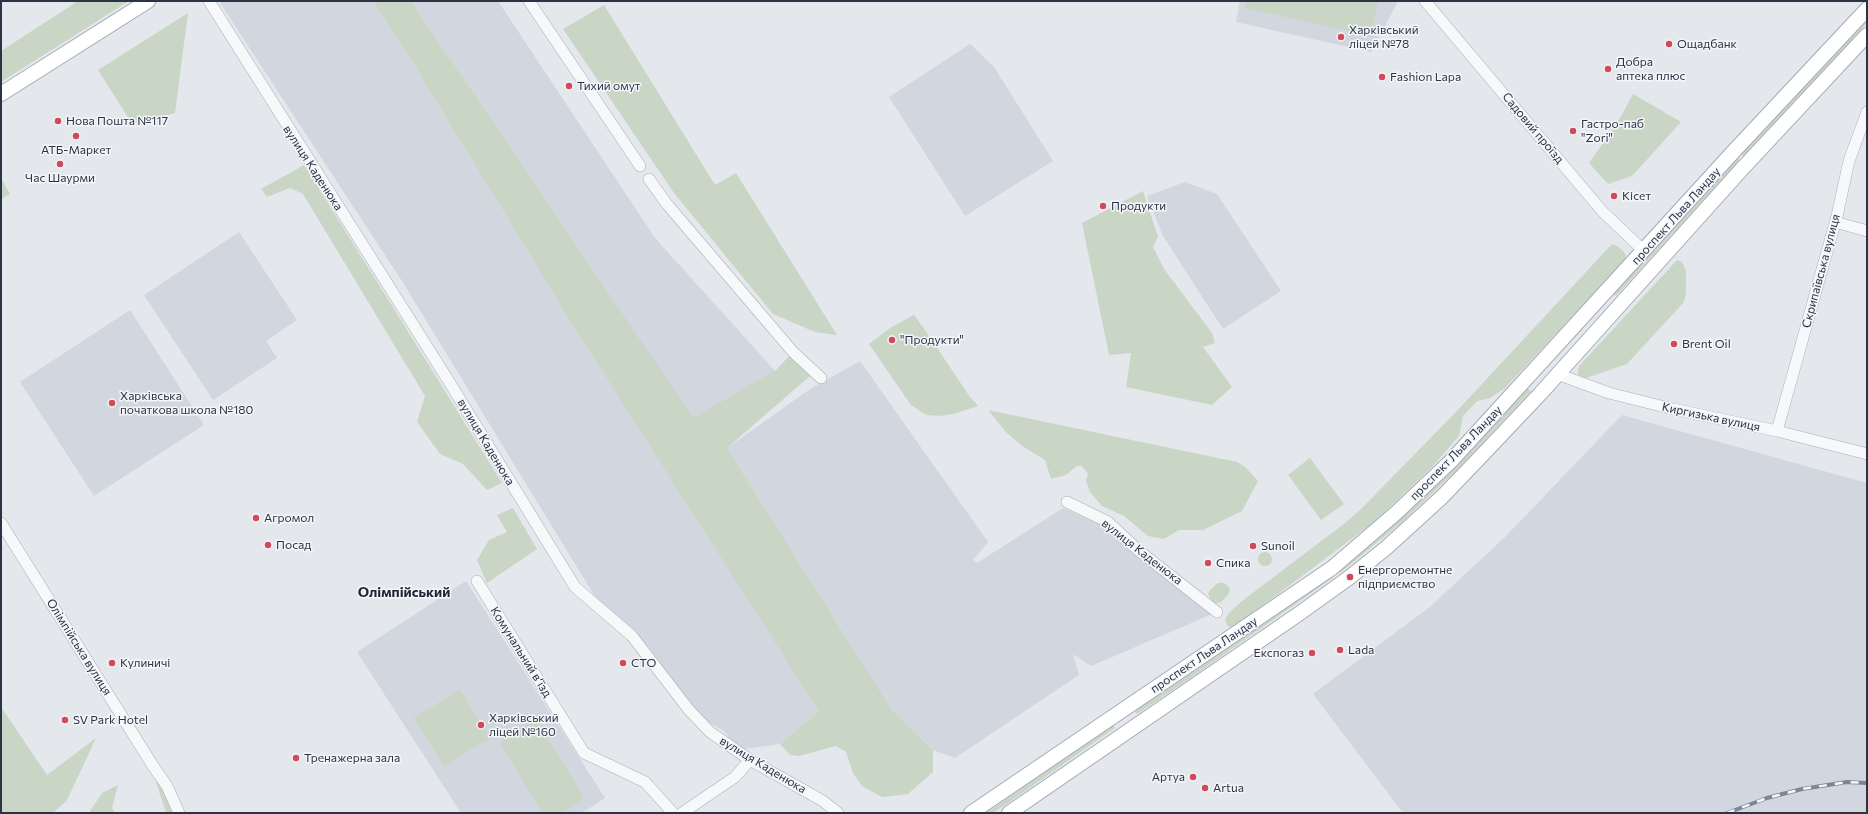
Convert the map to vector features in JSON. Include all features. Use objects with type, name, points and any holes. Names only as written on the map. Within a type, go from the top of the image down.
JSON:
[{"type":"main road","points":[[1,94],[148,1]]},
{"type":"main road","name":"проспект Льва Ландау","points":[[971,813],[1325,572],[1361,544],[1424,488],[1451,461],[1734,151],[1867,9]]},
{"type":"main road","name":"проспект Льва Ландау","points":[[1009,813],[1300,613],[1380,553],[1464,475],[1741,170],[1867,35]]},
{"type":"main road","points":[[1603,295],[1617,307]]},
{"type":"main road","points":[[1542,361],[1557,374]]},
{"type":"main road","points":[[1119,712],[1131,729]]},
{"type":"street","name":"вулиця Каденюка","points":[[209,1],[448,380],[572,583],[586,598],[632,636],[689,710],[704,727],[750,760],[823,801],[838,813]]},
{"type":"street","points":[[529,1],[640,166]]},
{"type":"street","name":"Садовий проїзд","points":[[1425,1],[1602,211],[1644,251]]},
{"type":"street","name":"Скрипаївська вулиця","points":[[1777,431],[1835,222],[1849,161],[1867,112]]},
{"type":"street","points":[[649,178],[666,203],[793,352],[820,378]]},
{"type":"street","points":[[1835,222],[1867,231]]},
{"type":"street","name":"Киргизька вулиця","points":[[1557,374],[1590,387],[1658,405],[1777,431],[1867,454]]},
{"type":"street","name":"вулиця Каденюка","points":[[1067,502],[1108,522],[1138,550],[1217,612]]},
{"type":"street","name":"Олімпійська вулиця","points":[[1,523],[152,766],[167,786],[179,813]]},
{"type":"street","name":"Комунальний в’їзд","points":[[477,581],[584,754],[645,782],[673,813]]},
{"type":"street","points":[[682,813],[735,776],[750,760]]},
{"type":"shaded area","points":[[223,1],[373,1],[395,34],[572,324],[815,702],[819,711],[780,744],[737,750],[724,731],[693,713],[652,651],[594,595],[402,281],[220,3]]},
{"type":"shaded area","points":[[411,1],[498,1],[655,238],[776,372],[693,419]]},
{"type":"shaded area","name":"Харківський ліцей №78","points":[[1240,1],[1398,1],[1371,52],[1236,22]]},
{"type":"shaded area","points":[[970,44],[994,67],[1053,161],[965,216],[889,97]]},
{"type":"shaded area","points":[[1185,182],[1217,194],[1281,291],[1223,329],[1163,236],[1147,196]]},
{"type":"shaded area","points":[[239,232],[297,320],[266,341],[277,358],[213,400],[144,295]]},
{"type":"shaded area","name":"Харківська початкова школа №180","points":[[130,310],[204,425],[94,496],[20,382]]},
{"type":"shaded area","points":[[860,361],[988,542],[973,560],[977,563],[1063,508],[1108,528],[1217,612],[1091,666],[1073,654],[1079,675],[955,758],[933,750],[892,710],[727,448],[810,389]]},
{"type":"shaded area","points":[[1622,415],[1867,483],[1867,813],[1403,813],[1313,694],[1431,606],[1505,537]]},
{"type":"shaded area","name":"Харківський ліцей №160","points":[[466,581],[605,798],[582,813],[461,813],[357,652]]},
{"type":"green space","points":[[78,1],[129,1],[1,82],[1,51]]},
{"type":"green space","points":[[373,1],[411,1],[693,418],[776,370],[793,352],[810,376],[727,448],[892,710],[933,750],[933,772],[908,794],[882,797],[862,786],[853,773],[846,752],[836,746],[799,756],[790,755],[780,744],[819,711],[572,324],[395,34]]},
{"type":"green space","points":[[1246,1],[1378,1],[1371,36],[1245,8]]},
{"type":"green space","points":[[604,5],[715,185],[736,173],[837,335],[815,332],[773,314],[674,193],[563,29]]},
{"type":"green space","points":[[188,13],[175,113],[143,123],[131,122],[98,70]]},
{"type":"green space","points":[[1867,17],[1867,23],[1744,156],[1741,154]]},
{"type":"green space","points":[[1633,94],[1681,122],[1632,176],[1608,184],[1589,163],[1619,120]]},
{"type":"green space","points":[[1737,158],[1740,160],[1616,296],[1613,293]]},
{"type":"green space","points":[[304,165],[502,483],[487,490],[463,464],[440,454],[417,422],[425,396],[303,194],[290,188],[267,197],[261,189]]},
{"type":"green space","points":[[1,178],[10,194],[1,199]]},
{"type":"green space","points":[[1143,191],[1158,237],[1153,247],[1164,269],[1212,333],[1215,343],[1203,347],[1232,387],[1212,405],[1126,387],[1131,353],[1109,355],[1082,223]]},
{"type":"green space","points":[[1612,244],[1624,252],[1626,256],[1624,261],[1505,388],[1490,398],[1477,401],[1463,416],[1459,436],[1432,467],[1374,522],[1238,624],[1230,627],[1227,625],[1225,620],[1229,613],[1242,601],[1349,520],[1365,505],[1455,413]]},
{"type":"green space","points":[[1677,260],[1682,262],[1686,271],[1686,294],[1684,302],[1627,364],[1586,378],[1581,377],[1578,374],[1580,365]]},
{"type":"green space","points":[[914,315],[970,397],[978,406],[953,414],[940,416],[926,415],[911,405],[869,344],[890,328]]},
{"type":"green space","points":[[1527,388],[1531,391],[1455,472],[1402,522],[1340,573],[1337,569]]},
{"type":"green space","points":[[988,410],[1237,462],[1245,467],[1258,481],[1242,511],[1203,530],[1179,530],[1164,539],[1148,536],[1124,516],[1102,506],[1090,492],[1086,481],[1088,474],[1082,466],[1077,466],[1066,475],[1051,479],[1045,460],[1022,446],[1006,432]]},
{"type":"green space","points":[[1310,458],[1344,504],[1321,520],[1288,475]]},
{"type":"green space","points":[[513,508],[537,549],[487,583],[477,560],[489,540],[507,532],[497,515]]},
{"type":"green space","points":[[1265,552],[1270,554],[1272,559],[1270,564],[1265,566],[1260,564],[1258,559],[1260,554]]},
{"type":"green space","points":[[1331,574],[1334,577],[1189,679],[1137,714],[1134,710]]},
{"type":"green space","points":[[1218,583],[1224,583],[1230,590],[1228,595],[1221,602],[1213,604],[1208,594],[1210,590]]},
{"type":"green space","points":[[460,689],[490,738],[444,766],[414,718]]},
{"type":"green space","points":[[1,707],[47,775],[96,738],[67,800],[53,813],[1,813]]},
{"type":"green space","points":[[534,722],[540,726],[582,794],[580,802],[562,813],[543,813],[502,747],[501,743],[505,736]]},
{"type":"green space","points":[[1113,725],[1115,728],[1008,803],[993,813],[986,813]]},
{"type":"green space","points":[[158,780],[175,813],[166,813],[156,782]]},
{"type":"green space","points":[[118,785],[112,808],[115,813],[89,813],[102,793]]},
{"type":"railway","points":[[1727,813],[1767,798],[1802,789],[1847,782],[1867,783]]},
{"type":"place","name":"Харківський ліцей №78","points":[[1341,37]]},
{"type":"place","name":"Ощадбанк","points":[[1669,44]]},
{"type":"place","name":"Добра аптека плюс","points":[[1608,69]]},
{"type":"place","name":"Fashion Lapa","points":[[1382,77]]},
{"type":"place","name":"Тихий омут","points":[[569,86]]},
{"type":"place","name":"Нова Пошта №117","points":[[58,121]]},
{"type":"place","name":"Гастро-паб \"Zori\"","points":[[1573,131]]},
{"type":"place","name":"АТБ-Маркет","points":[[76,136]]},
{"type":"place","name":"Час Шаурми","points":[[60,164]]},
{"type":"place","name":"Кісет","points":[[1614,196]]},
{"type":"place","name":"Продукти","points":[[1103,206]]},
{"type":"place","name":"\"Продукти\"","points":[[892,340]]},
{"type":"place","name":"Brent Oil","points":[[1674,344]]},
{"type":"place","name":"Харківська початкова школа №180","points":[[112,403]]},
{"type":"place","name":"Агромол","points":[[256,518]]},
{"type":"place","name":"Посад","points":[[268,545]]},
{"type":"place","name":"Sunoil","points":[[1253,546]]},
{"type":"place","name":"Спика","points":[[1208,563]]},
{"type":"place","name":"Енергоремонтне підприємство","points":[[1350,577]]},
{"type":"place","name":"Lada","points":[[1340,650]]},
{"type":"place","name":"Експогаз","points":[[1312,653]]},
{"type":"place","name":"Кулиничі","points":[[112,663]]},
{"type":"place","name":"СТО","points":[[623,663]]},
{"type":"place","name":"SV Park Hotel","points":[[65,720]]},
{"type":"place","name":"Харківський ліцей №160","points":[[481,725]]},
{"type":"place","name":"Тренажерна зала","points":[[296,758]]},
{"type":"place","name":"Артуа","points":[[1193,777]]},
{"type":"place","name":"Artua","points":[[1205,788]]},
{"type":"district","name":"Олімпійський","points":[[404,592]]}]
